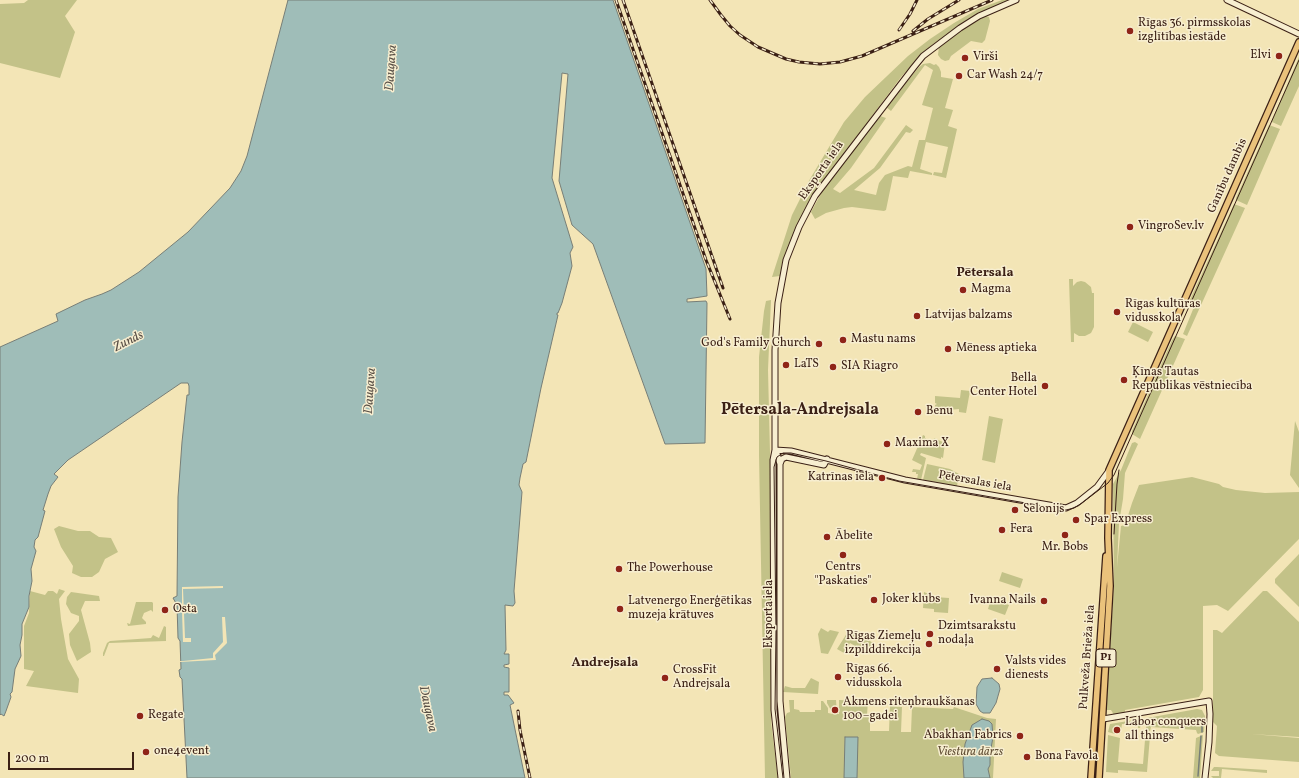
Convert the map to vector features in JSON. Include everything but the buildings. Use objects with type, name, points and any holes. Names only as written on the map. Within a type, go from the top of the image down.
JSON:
[{"type":"main road","name":"Ganību dambis","points":[[1108,472],[1299,42]]},
{"type":"main road","name":"Pulkveža Brieža iela","points":[[1099,778],[1110,586],[1108,472]]},
{"type":"main road","name":"Pulkveža Brieža iela","points":[[1091,778],[1103,585],[1108,538]]},
{"type":"main road","points":[[1103,585],[1107,582],[1110,586]]},
{"type":"street","name":"Eksporta iela","points":[[781,778],[775,725],[774,693],[773,460],[775,450],[774,361],[778,303],[786,260],[804,215],[815,196],[914,67],[924,56],[978,16],[1016,0]]},
{"type":"street","points":[[1227,0],[1299,34]]},
{"type":"street","name":"Eksporta iela","points":[[775,450],[780,464],[780,701],[787,778]]},
{"type":"street","name":"Pētersalas iela","points":[[775,450],[791,451],[826,459],[905,480],[1066,508],[1077,503],[1097,487],[1108,472]]},
{"type":"street","name":"Pētersalas iela","points":[[780,464],[782,459],[786,456],[824,465],[826,459]]},
{"type":"street","points":[[1097,487],[1103,487],[1108,490]]},
{"type":"street","points":[[1103,719],[1209,701],[1209,742],[1205,778]]},
{"type":"green space","points":[[28,0],[77,0],[65,16],[75,32],[60,78],[0,63],[0,4],[24,3]]},
{"type":"green space","points":[[1002,0],[1009,0],[975,15],[932,45],[901,77],[809,201],[796,227],[782,263],[780,276],[772,277],[792,215],[810,179],[844,122],[865,97],[908,56],[930,39],[978,9]]},
{"type":"green space","points":[[986,16],[989,17],[990,21],[985,40],[982,43],[971,41],[951,56],[949,60],[945,61],[941,59],[938,55],[939,46],[963,29]]},
{"type":"green space","points":[[1299,57],[1299,86],[1281,126],[1272,122],[1272,120]]},
{"type":"green space","points":[[930,63],[934,65],[936,64],[939,67],[941,77],[953,79],[945,108],[953,110],[948,126],[957,129],[946,178],[933,175],[934,172],[942,173],[948,147],[926,142],[920,169],[932,173],[932,175],[910,171],[908,178],[893,176],[886,210],[852,207],[844,208],[826,213],[815,219],[811,212],[822,192],[880,116],[886,118],[851,168],[833,189],[840,193],[874,168],[906,125],[913,130],[910,133],[906,132],[880,168],[854,190],[876,195],[879,183],[885,175],[908,166],[912,167],[919,140],[925,140],[933,108],[922,105],[933,70],[925,65],[891,111],[886,107],[918,68],[923,64]]},
{"type":"green space","points":[[1269,125],[1280,129],[1247,205],[1236,200],[1236,198]]},
{"type":"green space","points":[[1234,204],[1245,208],[1187,336],[1183,334],[1194,307],[1188,304]]},
{"type":"green space","points":[[1069,279],[1073,279],[1073,286],[1077,282],[1085,282],[1091,287],[1092,293],[1094,293],[1094,327],[1091,333],[1085,336],[1079,336],[1074,333],[1074,342],[1071,342]]},
{"type":"green space","points":[[771,300],[768,370],[771,494],[771,722],[778,778],[765,778],[759,455],[759,357],[766,301]]},
{"type":"green space","points":[[1133,322],[1153,332],[1148,342],[1128,332]]},
{"type":"green space","points":[[1175,336],[1185,339],[1140,439],[1132,434],[1132,431]]},
{"type":"green space","points":[[961,390],[970,391],[966,413],[959,412],[959,409],[936,411],[935,405],[937,404],[935,403],[935,396],[960,398]]},
{"type":"green space","points":[[989,416],[1003,419],[995,463],[982,460]]},
{"type":"green space","points":[[1295,421],[1299,432],[1299,488],[1290,475]]},
{"type":"green space","points":[[923,435],[930,441],[930,443],[933,443],[934,438],[945,443],[943,458],[941,457],[941,459],[921,453],[920,455],[926,458],[921,480],[917,479],[918,474],[916,474],[916,472],[912,472],[913,469],[920,470],[922,465],[912,460]]},
{"type":"green space","points":[[1135,442],[1138,444],[1125,473],[1119,523],[1117,567],[1121,526],[1125,525],[1139,485],[1192,477],[1236,490],[1265,493],[1299,492],[1299,539],[1228,611],[1217,605],[1203,606],[1203,690],[1199,697],[1125,710],[1125,713],[1114,715],[1111,710],[1106,710],[1114,587],[1113,484],[1121,470],[1132,443]]},
{"type":"green space","points":[[927,464],[950,469],[959,474],[957,486],[923,480]]},
{"type":"green space","points":[[59,526],[78,531],[90,531],[99,537],[111,538],[118,552],[105,559],[99,572],[92,577],[81,577],[72,573],[73,566],[61,547],[54,529]]},
{"type":"green space","points":[[1299,554],[1299,607],[1275,583],[1275,579]]},
{"type":"green space","points":[[1002,572],[1023,579],[1020,588],[999,581]]},
{"type":"green space","points":[[59,589],[65,591],[59,599],[61,619],[68,659],[79,679],[78,693],[26,686],[34,671],[24,669],[24,626],[29,613],[30,591],[45,595],[48,591],[53,591],[57,594]]},
{"type":"green space","points":[[1263,591],[1267,591],[1299,622],[1299,737],[1251,734],[1299,738],[1299,762],[1219,756],[1215,753],[1217,726],[1213,722],[1213,630],[1217,630],[1222,633]]},
{"type":"green space","points":[[71,592],[99,596],[100,601],[85,601],[81,610],[91,652],[77,661],[70,645],[69,634],[79,621],[79,616],[71,613],[66,604],[67,597]]},
{"type":"green space","points":[[924,592],[935,597],[949,598],[948,613],[934,612],[934,609],[923,608]]},
{"type":"green space","points":[[991,599],[1009,605],[1005,615],[988,609]]},
{"type":"green space","points":[[136,602],[152,602],[153,612],[151,610],[144,613],[142,618],[146,624],[128,626],[127,623],[130,624]]},
{"type":"green space","points":[[164,626],[166,627],[166,641],[109,643],[103,656],[107,643],[110,641],[151,638],[153,635],[159,638]]},
{"type":"green space","points":[[821,628],[828,632],[830,630],[839,632],[828,654],[821,653],[818,634]]},
{"type":"green space","points":[[849,630],[855,634],[856,632],[873,643],[867,653],[850,643],[844,653],[837,649]]},
{"type":"green space","points":[[811,678],[819,682],[818,694],[783,692],[785,686],[792,688],[805,688]]},
{"type":"green space","name":"Viestura dārzs","points":[[789,700],[794,700],[794,709],[799,710],[800,712],[815,712],[815,710],[821,710],[821,701],[823,701],[828,708],[828,713],[833,714],[827,700],[836,700],[837,714],[839,714],[839,700],[868,701],[867,715],[870,715],[870,731],[889,731],[890,706],[902,707],[901,732],[911,732],[912,707],[953,709],[954,707],[987,718],[996,719],[993,778],[791,778],[785,717],[787,713],[790,712]]},
{"type":"green space","points":[[1197,709],[1202,710],[1205,716],[1204,732],[1198,734],[1196,730],[1151,727],[1150,731],[1146,729],[1147,718]]},
{"type":"green space","points":[[1140,719],[1142,722],[1140,728],[1138,728],[1138,725],[1122,724],[1121,730],[1113,729],[1116,731],[1115,734],[1108,732],[1110,724]]},
{"type":"green space","points":[[1108,735],[1120,738],[1118,762],[1143,764],[1145,740],[1143,740],[1142,737],[1144,735],[1150,736],[1147,772],[1118,770],[1118,773],[1106,772]]},
{"type":"green space","points":[[1203,735],[1200,778],[1193,778],[1196,738]]},
{"type":"green space","points":[[1214,767],[1267,770],[1267,773],[1222,769],[1221,778],[1213,778],[1211,776],[1219,776],[1219,771],[1211,771]]},
{"type":"water","points":[[288,0],[613,0],[706,269],[707,296],[687,299],[687,302],[706,301],[707,303],[705,443],[665,444],[593,244],[572,225],[559,181],[568,74],[562,73],[552,178],[573,247],[570,253],[572,266],[562,303],[557,313],[558,315],[526,462],[523,464],[520,478],[519,485],[522,492],[514,591],[515,603],[513,606],[505,605],[506,650],[504,654],[509,654],[509,664],[504,665],[504,667],[509,668],[509,692],[504,692],[504,695],[508,695],[514,703],[510,705],[525,778],[187,778],[182,679],[180,677],[179,670],[181,669],[180,641],[178,638],[177,605],[173,598],[177,596],[178,497],[187,395],[189,395],[188,383],[181,383],[68,460],[54,474],[58,477],[51,486],[48,494],[43,510],[45,511],[38,537],[35,540],[34,547],[36,551],[31,569],[32,581],[29,596],[29,607],[22,624],[20,645],[21,656],[15,669],[12,692],[10,694],[11,697],[4,716],[1,714],[0,715],[0,347],[58,321],[56,314],[85,300],[111,290],[139,272],[188,232],[230,188],[241,171],[247,156]]},
{"type":"water","points":[[992,678],[999,684],[1000,689],[996,703],[990,713],[983,713],[976,704],[977,687],[982,679]]},
{"type":"water","points":[[982,719],[989,721],[992,724],[993,737],[990,765],[988,769],[990,778],[964,778],[963,762],[965,744],[972,725]]},
{"type":"water","points":[[845,737],[858,737],[857,778],[844,778]]},
{"type":"pier","points":[[223,586],[223,588],[183,589],[185,638],[191,638],[191,642],[183,642],[182,611],[180,611],[180,605],[182,605],[182,587]]},
{"type":"pier","points":[[222,617],[225,617],[227,643],[215,655],[216,660],[180,662],[213,658],[213,653],[223,642]]},
{"type":"waterway","points":[[1202,725],[1202,732]]},
{"type":"waterway","points":[[1198,776],[1201,736]]},
{"type":"tram line","points":[[783,778],[775,709],[776,631],[774,467],[777,457],[783,453],[791,453],[899,481],[1066,510],[1074,508],[1082,503],[1108,483],[1114,475],[1299,60]]},
{"type":"tram line","points":[[1114,534],[1119,470]]},
{"type":"railway","points":[[616,0],[706,260],[730,319]]},
{"type":"railway","points":[[623,0],[723,288]]},
{"type":"railway","points":[[710,0],[730,26],[758,47],[786,59],[820,64],[840,62],[862,56],[992,0]]},
{"type":"railway","points":[[899,30],[910,14],[917,0]]},
{"type":"railway","points":[[913,31],[928,19],[959,0]]},
{"type":"railway","points":[[518,711],[520,730],[530,778]]},
{"type":"place","name":"Rīgas 36. pirmsskolas izglītības iestāde","points":[[1130,31]]},
{"type":"place","name":"Elvi","points":[[1279,56]]},
{"type":"place","name":"Virši","points":[[965,58]]},
{"type":"place","name":"Car Wash 24/7","points":[[959,76]]},
{"type":"place","name":"VingroSev.lv","points":[[1130,227]]},
{"type":"place","name":"Magma","points":[[963,290]]},
{"type":"place","name":"Rīgas kultūras vidusskola","points":[[1117,312]]},
{"type":"place","name":"Latvijas balzams","points":[[917,316]]},
{"type":"place","name":"Mastu nams","points":[[843,340]]},
{"type":"place","name":"God's Family Church","points":[[819,344]]},
{"type":"place","name":"Mēness aptieka","points":[[948,349]]},
{"type":"place","name":"LaTS","points":[[786,365]]},
{"type":"place","name":"SIA Riagro","points":[[833,367]]},
{"type":"place","name":"Ķīnas Tautas Republikas vēstniecība","points":[[1124,380]]},
{"type":"place","name":"Bella Center Hotel","points":[[1045,386]]},
{"type":"place","name":"Benu","points":[[918,412]]},
{"type":"place","name":"Maxima X","points":[[887,444]]},
{"type":"place","name":"Katrīnas iela","points":[[882,478]]},
{"type":"place","name":"Selonijs","points":[[1015,510]]},
{"type":"place","name":"Spar Express","points":[[1076,520]]},
{"type":"place","name":"Fera","points":[[1002,530]]},
{"type":"place","name":"Mr. Bobs","points":[[1065,535]]},
{"type":"place","name":"Ābelīte","points":[[827,537]]},
{"type":"place","name":"Centrs \"Paskaties\"","points":[[843,555]]},
{"type":"place","name":"The Powerhouse","points":[[619,569]]},
{"type":"place","name":"Joker klubs","points":[[874,600]]},
{"type":"place","name":"Ivanna Nails","points":[[1044,601]]},
{"type":"place","name":"Latvenergo Enerģētikas muzeja krātuves","points":[[620,609]]},
{"type":"place","name":"Osta","points":[[165,610]]},
{"type":"place","name":"Dzimtsarakstu nodaļa","points":[[930,634]]},
{"type":"place","name":"Rīgas Ziemeļu izpilddirekcija","points":[[929,644]]},
{"type":"place","name":"Valsts vides dienests","points":[[997,669]]},
{"type":"place","name":"Rīgas 66. vidusskola","points":[[838,677]]},
{"type":"place","name":"CrossFit Andrejsala","points":[[665,678]]},
{"type":"place","name":"Akmens riteņbraukšanas 100–gadei","points":[[835,710]]},
{"type":"place","name":"Regate","points":[[140,716]]},
{"type":"place","name":"Labor conquers all things","points":[[1117,730]]},
{"type":"place","name":"Abakhan Fabrics","points":[[1020,736]]},
{"type":"place","name":"one4event","points":[[146,752]]},
{"type":"place","name":"Bona Favola","points":[[1027,757]]},
{"type":"district","name":"Pētersala","points":[[985,274]]},
{"type":"district","name":"Pētersala-Andrejsala","points":[[800,411]]},
{"type":"district","name":"Andrejsala","points":[[605,664]]},
{"type":"water label","name":"Daugava","points":[[392,68]]},
{"type":"water label","name":"Zunds","points":[[129,342]]},
{"type":"water label","name":"Daugava","points":[[371,391]]},
{"type":"water label","name":"Daugava","points":[[427,709]]}]
